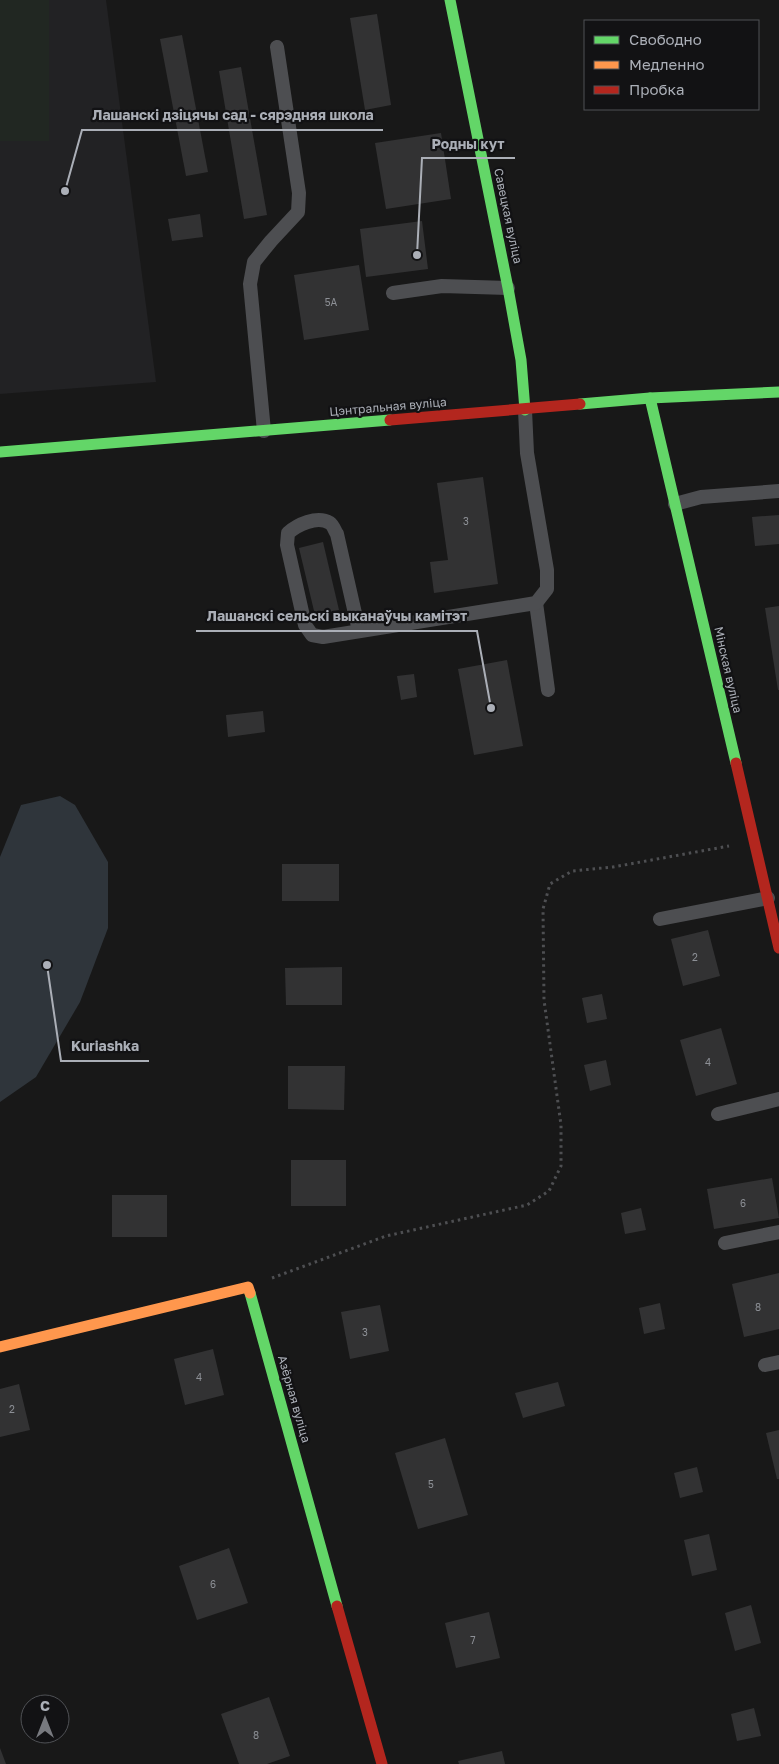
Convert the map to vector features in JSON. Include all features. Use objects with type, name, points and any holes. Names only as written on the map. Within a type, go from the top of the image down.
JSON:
[{"type":"street","name":"Савецкая вуліца","points":[[450,0],[508,288],[521,360],[525,410]]},
{"type":"street","name":"Цэнтральная вуліца","points":[[0,452],[525,410],[650,398],[779,392]]},
{"type":"street","name":"Мінская вуліца","points":[[650,398],[779,948]]},
{"type":"street","points":[[0,1346],[248,1287]]},
{"type":"street","name":"Азёрная вуліца","points":[[248,1287],[382,1764]]},
{"type":"lane","points":[[264,431],[250,284],[254,262],[298,212],[299,193],[277,47]]},
{"type":"lane","points":[[393,293],[442,286],[508,288]]},
{"type":"lane","points":[[359,631],[337,534],[331,524],[319,520],[296,525],[288,533],[287,545],[305,625],[312,635],[323,637],[536,603],[547,589],[547,570],[527,453],[525,410]]},
{"type":"lane","points":[[675,504],[701,497],[779,491]]},
{"type":"lane","points":[[536,603],[548,690]]},
{"type":"lane","points":[[660,920],[768,898]]},
{"type":"lane","points":[[718,1114],[779,1099]]},
{"type":"lane","points":[[725,1243],[779,1232]]},
{"type":"path","points":[[248,1287],[386,1236],[528,1205],[549,1192],[562,1166],[561,1125],[544,1000],[543,909],[550,884],[572,871],[612,867],[755,842]]},
{"type":"shaded area","points":[[0,0],[106,0],[156,382],[0,394]]},
{"type":"shaded area","points":[[0,0],[49,0],[49,141],[0,141]]},
{"type":"shaded area","points":[[60,796],[75,805],[108,862],[108,928],[80,1002],[36,1077],[0,1102],[0,857],[21,805]]},
{"type":"building","points":[[377,14],[391,105],[365,110],[350,18]]},
{"type":"building","points":[[182,35],[208,172],[186,176],[160,39]]},
{"type":"building","points":[[241,67],[267,215],[244,219],[219,71]]},
{"type":"building","points":[[441,133],[451,199],[386,209],[375,143]]},
{"type":"building","points":[[200,214],[203,237],[172,241],[168,219]]},
{"type":"building","points":[[422,221],[428,269],[366,277],[360,229]]},
{"type":"building","points":[[359,265],[369,330],[304,340],[294,275]]},
{"type":"building","points":[[483,477],[498,584],[434,593],[430,562],[448,560],[437,483]]},
{"type":"building","points":[[779,515],[779,544],[755,546],[752,517]]},
{"type":"building","points":[[323,542],[339,610],[315,615],[299,548]]},
{"type":"building","points":[[779,606],[779,690],[778,690],[765,608]]},
{"type":"building","points":[[507,660],[523,746],[474,755],[458,669]]},
{"type":"building","points":[[414,674],[417,697],[401,700],[397,676]]},
{"type":"building","points":[[263,711],[265,732],[228,737],[226,715]]},
{"type":"building","points":[[282,864],[339,864],[339,901],[282,901]]},
{"type":"building","points":[[708,930],[720,976],[683,986],[671,939]]},
{"type":"building","points":[[342,967],[342,1005],[286,1005],[285,968]]},
{"type":"building","points":[[602,994],[607,1019],[587,1023],[582,998]]},
{"type":"building","points":[[721,1028],[737,1084],[696,1096],[680,1040]]},
{"type":"building","points":[[606,1060],[611,1085],[590,1091],[584,1065]]},
{"type":"building","points":[[288,1066],[345,1066],[344,1110],[288,1109]]},
{"type":"building","points":[[291,1160],[346,1160],[346,1206],[291,1206]]},
{"type":"building","points":[[772,1178],[779,1218],[714,1229],[707,1189]]},
{"type":"building","points":[[112,1195],[167,1195],[167,1237],[112,1237]]},
{"type":"building","points":[[641,1208],[646,1230],[625,1234],[621,1213]]},
{"type":"building","points":[[779,1273],[779,1329],[744,1337],[732,1284]]},
{"type":"building","points":[[660,1303],[665,1329],[644,1334],[639,1308]]},
{"type":"building","points":[[380,1305],[389,1351],[350,1359],[341,1312]]},
{"type":"building","points":[[213,1349],[224,1395],[185,1405],[174,1359]]},
{"type":"building","points":[[558,1382],[565,1406],[523,1418],[515,1393]]},
{"type":"building","points":[[19,1384],[30,1430],[0,1437],[0,1389]]},
{"type":"building","points":[[779,1430],[779,1479],[777,1479],[766,1433]]},
{"type":"building","points":[[445,1438],[468,1515],[418,1529],[395,1453]]},
{"type":"building","points":[[697,1467],[703,1492],[680,1498],[674,1473]]},
{"type":"building","points":[[709,1534],[717,1570],[692,1576],[684,1540]]},
{"type":"building","points":[[229,1548],[248,1603],[197,1620],[179,1566]]},
{"type":"building","points":[[751,1605],[761,1643],[735,1651],[725,1613]]},
{"type":"building","points":[[489,1612],[500,1658],[456,1668],[445,1623]]},
{"type":"building","points":[[269,1697],[290,1756],[267,1764],[239,1764],[221,1714]]},
{"type":"building","points":[[754,1708],[761,1736],[737,1741],[731,1714]]},
{"type":"building","points":[[0,1748],[6,1764],[0,1764]]},
{"type":"building","points":[[502,1751],[505,1764],[459,1764],[458,1761]]},
{"type":"traffic: fast","points":[[450,0],[508,288],[521,360],[525,410]]},
{"type":"traffic: fast","points":[[580,404],[650,398],[779,392]]},
{"type":"traffic: fast","points":[[650,398],[736,763]]},
{"type":"traffic: fast","points":[[0,452],[390,420]]},
{"type":"traffic: fast","points":[[250,1293],[337,1606]]},
{"type":"traffic: slow","points":[[0,1347],[248,1287],[250,1293]]},
{"type":"traffic: jam","points":[[390,420],[580,404]]},
{"type":"traffic: jam","points":[[736,763],[779,948]]},
{"type":"traffic: jam","points":[[337,1606],[382,1764]]},
{"type":"place","name":"Лашанскі дзіцячы сад - сярэдняя школа","points":[[65,191]]},
{"type":"place","name":"Родны кут","points":[[417,255]]},
{"type":"place","name":"Лашанскі сельскі выканаўчы камітэт","points":[[491,708]]},
{"type":"place","name":"Kuriashka","points":[[47,965]]}]
